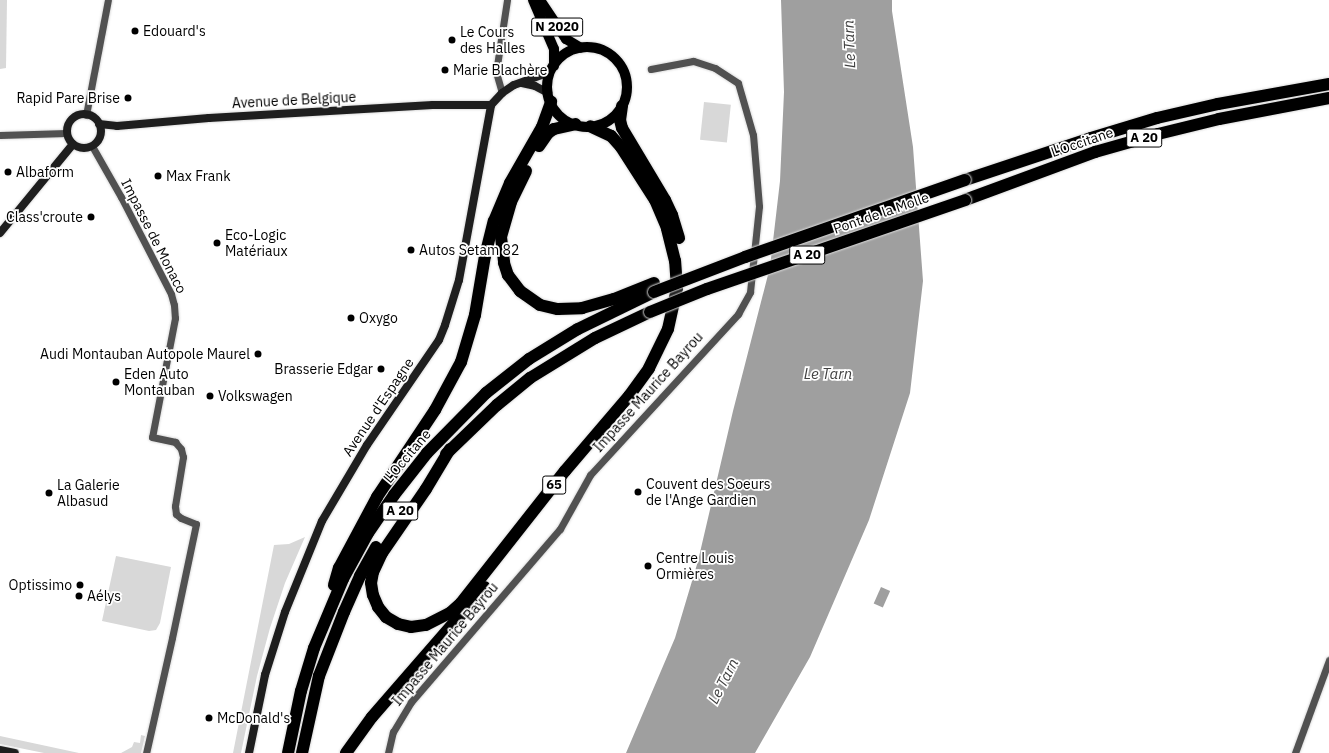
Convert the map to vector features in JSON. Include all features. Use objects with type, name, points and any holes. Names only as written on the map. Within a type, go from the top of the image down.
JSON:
[{"type":"highway","name":"L'Occitane","points":[[965,180],[1091,138],[1157,118],[1218,104],[1329,84]]},
{"type":"highway","points":[[322,626],[339,568],[377,497],[435,410],[460,362],[475,315],[485,256],[494,221],[510,183],[542,127],[549,98]]},
{"type":"highway","name":"L'Occitane","points":[[965,200],[1096,152],[1158,134],[1219,119],[1329,98]]},
{"type":"highway","name":"65","points":[[346,753],[372,717],[473,602],[569,479],[630,406],[654,373],[668,347],[679,315],[684,287],[680,244],[672,215],[665,200],[622,128],[620,120],[622,106]]},
{"type":"highway","points":[[575,124],[554,129],[542,140],[510,202],[501,237],[502,251],[508,275],[520,291],[540,305],[558,309],[582,308],[654,287]]},
{"type":"highway","name":"65","points":[[450,449],[426,489],[382,552],[373,572],[373,595],[378,607],[386,617],[398,624],[410,627],[426,625],[450,613],[461,603],[565,471],[629,396],[649,368],[668,329],[677,288],[675,261],[667,228],[655,200],[621,146],[611,136],[590,126]]},
{"type":"highway","name":"Pont de la Molle","points":[[654,287],[745,257],[965,180]]},
{"type":"highway","name":"Pont de la Molle","points":[[650,312],[707,289],[965,200]]},
{"type":"highway","name":"L'Occitane","points":[[288,753],[301,691],[322,626],[343,579],[368,533],[394,495],[427,453],[486,393],[529,359],[552,344],[654,287]]},
{"type":"highway","name":"L'Occitane","points":[[302,753],[319,676],[344,612],[360,576],[400,510],[450,449],[497,405],[530,378],[595,338],[650,312]]},
{"type":"main road","name":"N 2020","points":[[533,0],[554,49],[553,68]]},
{"type":"main road","name":"N 2020","points":[[540,0],[566,39],[581,48]]},
{"type":"main road","points":[[592,47],[603,50],[612,56],[620,64],[627,81],[627,91],[622,106],[617,113],[605,122],[590,126],[575,124],[560,116],[549,98],[549,77],[553,68],[565,54],[581,48],[592,47]]},
{"type":"street","points":[[86,115],[108,0]]},
{"type":"street","points":[[502,93],[496,72],[507,0]]},
{"type":"street","name":"Impasse Maurice Bayrou","points":[[388,753],[393,732],[411,702],[560,529],[590,475],[738,314],[750,292],[759,206],[753,134],[738,83],[715,68],[693,62],[651,69]]},
{"type":"street","points":[[491,105],[502,93],[514,85],[522,83],[553,68]]},
{"type":"street","points":[[522,83],[534,86],[549,98]]},
{"type":"street","name":"Avenue de Belgique","points":[[99,124],[117,126],[209,118],[433,105],[491,105]]},
{"type":"street","name":"Avenue d'Espagne","points":[[249,753],[265,675],[285,612],[322,521],[367,445],[439,340],[443,330],[459,280],[491,105]]},
{"type":"street","points":[[81,115],[94,118],[99,124],[99,139],[92,146],[82,148],[73,144],[67,133],[69,123],[72,119],[81,115]]},
{"type":"street","points":[[0,135],[67,133]]},
{"type":"street","points":[[0,233],[73,144]]},
{"type":"street","name":"Impasse de Monaco","points":[[92,146],[121,197],[171,294],[175,318],[152,437],[175,442],[181,449],[183,457],[175,506],[176,514],[181,518],[196,524],[146,753]]},
{"type":"street","points":[[1295,753],[1329,660]]},
{"type":"street","points":[[0,750],[15,753]]},
{"type":"shaded area","points":[[0,0],[7,0],[6,68],[0,69]]},
{"type":"shaded area","points":[[704,102],[731,105],[727,143],[700,140]]},
{"type":"shaded area","points":[[305,537],[285,583],[270,628],[257,676],[241,753],[233,753],[274,545],[289,544]]},
{"type":"shaded area","points":[[116,556],[171,567],[160,623],[156,630],[149,631],[102,621]]},
{"type":"shaded area","points":[[141,735],[145,736],[141,753],[121,753],[132,747],[134,742],[140,743]]},
{"type":"shaded area","points":[[0,736],[79,753],[44,753],[0,744]]},
{"type":"water","name":"Le Tarn","points":[[781,0],[892,0],[892,11],[913,147],[923,281],[910,393],[869,520],[810,657],[755,753],[626,753],[675,638],[698,561],[733,411],[770,267],[780,181],[784,92]]},
{"type":"water","points":[[881,587],[890,591],[883,608],[874,603]]},
{"type":"place","name":"Edouard's","points":[[135,31]]},
{"type":"place","name":"Le Cours des Halles","points":[[452,40]]},
{"type":"place","name":"Marie Blachère","points":[[445,70]]},
{"type":"place","name":"Rapid Pare Brise","points":[[128,98]]},
{"type":"place","name":"Albaform","points":[[8,172]]},
{"type":"place","name":"Max Frank","points":[[158,176]]},
{"type":"place","name":"Class'croute","points":[[91,217]]},
{"type":"place","name":"Eco-Logic Matériaux","points":[[217,243]]},
{"type":"place","name":"Autos Setam 82","points":[[411,250]]},
{"type":"place","name":"Oxygo","points":[[351,318]]},
{"type":"place","name":"Audi Montauban Autopole Maurel","points":[[258,354]]},
{"type":"place","name":"Brasserie Edgar","points":[[381,369]]},
{"type":"place","name":"Eden Auto Montauban","points":[[116,382]]},
{"type":"place","name":"Volkswagen","points":[[210,396]]},
{"type":"place","name":"Couvent des Soeurs de l'Ange Gardien","points":[[638,492]]},
{"type":"place","name":"La Galerie Albasud","points":[[49,493]]},
{"type":"place","name":"Centre Louis Ormières","points":[[648,566]]},
{"type":"place","name":"Optissimo","points":[[80,585]]},
{"type":"place","name":"Aélys","points":[[79,596]]},
{"type":"place","name":"McDonald's","points":[[209,718]]}]
